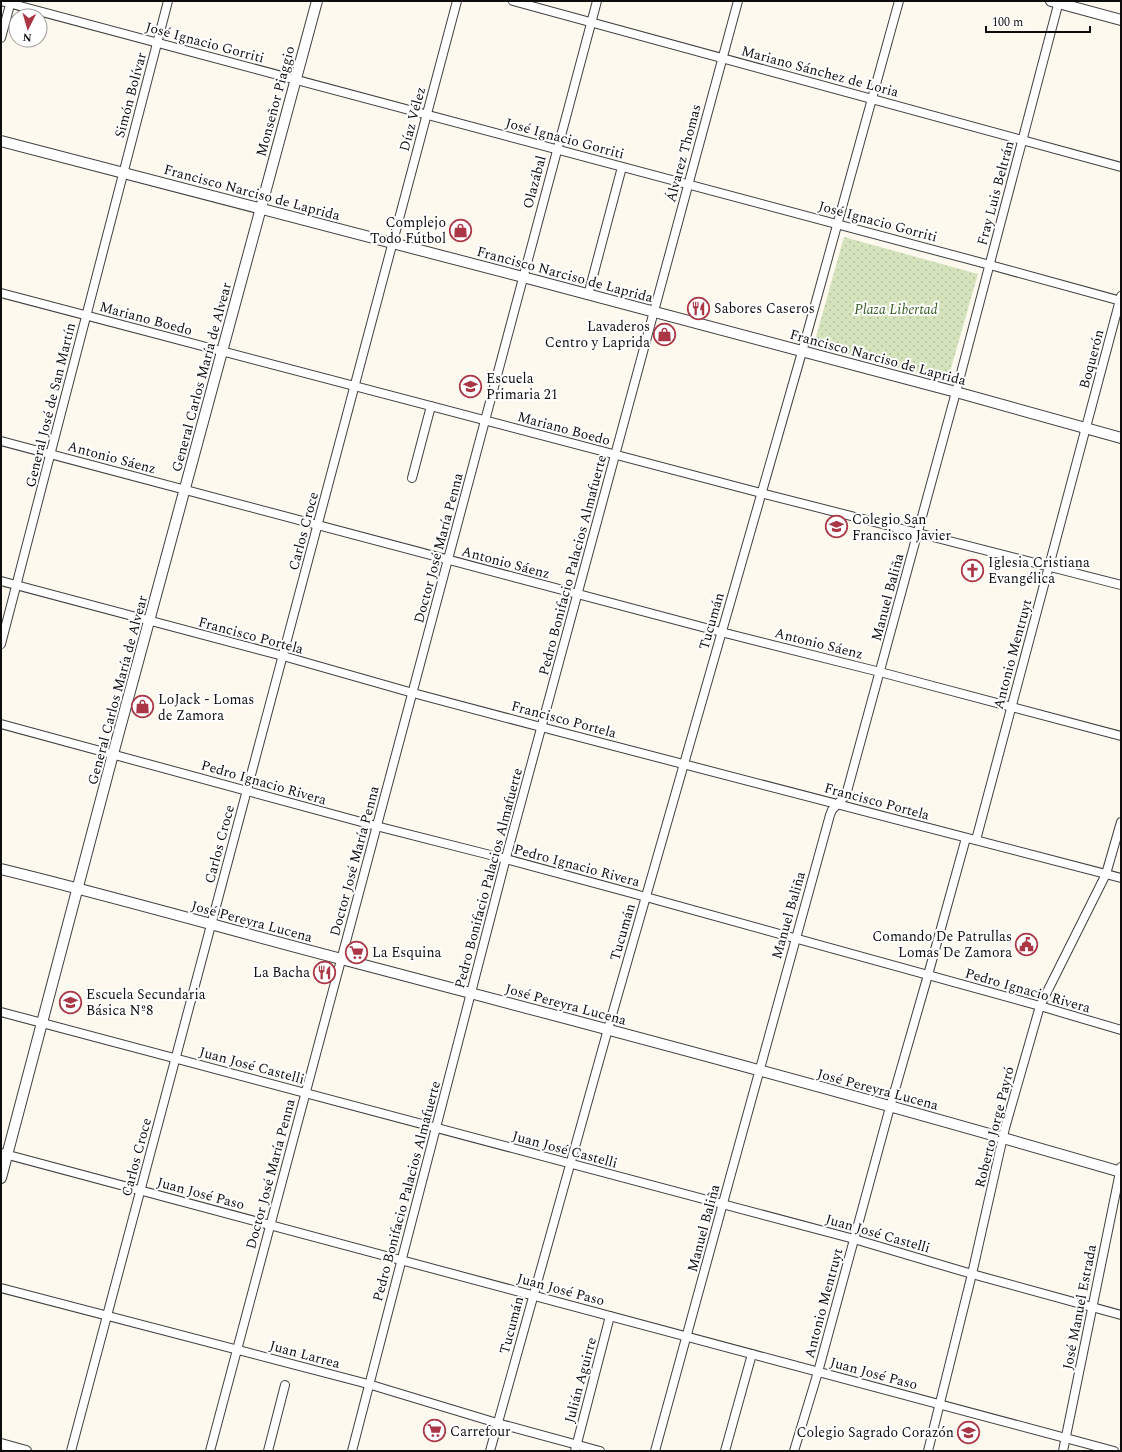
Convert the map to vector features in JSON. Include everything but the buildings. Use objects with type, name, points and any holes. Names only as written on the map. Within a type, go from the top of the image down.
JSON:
[{"type":"street","name":"José Ignacio Gorriti","points":[[1,1],[10,2],[157,43],[1121,299]]},
{"type":"street","name":"Simón Bolívar","points":[[123,173],[168,1]]},
{"type":"street","name":"Monseñor Piaggio","points":[[260,209],[317,1]]},
{"type":"street","name":"Díaz Vélez","points":[[393,243],[457,1]]},
{"type":"street","name":"Mariano Sánchez de Loria","points":[[513,1],[1121,167]]},
{"type":"street","name":"Olazábal","points":[[522,277],[590,22],[597,1]]},
{"type":"street","name":"Álvarez Thomas","points":[[653,312],[738,1]]},
{"type":"street","name":"Tucumán","points":[[490,1451],[608,1029],[802,352],[898,1]]},
{"type":"street","points":[[1,38],[10,2]]},
{"type":"street","points":[[1056,2],[1121,20]]},
{"type":"street","name":"Fray Luis Beltrán","points":[[956,392],[1023,140],[1056,2]]},
{"type":"street","name":"Francisco Narciso de Laprida","points":[[1,141],[956,392],[1121,438]]},
{"type":"street","points":[[588,295],[622,167]]},
{"type":"street","name":"General José de San Martín","points":[[1,644],[123,173]]},
{"type":"street","name":"General Carlos María de Alvear","points":[[1,1178],[4,1153],[42,1023],[260,209]]},
{"type":"street","name":"Carlos Croce","points":[[71,1451],[393,243]]},
{"type":"street","name":"Doctor José María Penna","points":[[210,1451],[340,959],[413,693],[522,277]]},
{"type":"street","name":"Mariano Boedo","points":[[1,293],[615,455],[1121,585]]},
{"type":"street","name":"Boquerón","points":[[1087,429],[1121,299]]},
{"type":"street","name":"Pedro Bonifacio Palacios Almafuerte","points":[[352,1451],[368,1384],[506,859],[653,312]]},
{"type":"street","name":"Manuel Baliña","points":[[655,1451],[760,1071],[795,938],[830,815],[837,804],[844,800],[846,796],[956,392]]},
{"type":"street","points":[[412,478],[431,406]]},
{"type":"street","name":"Antonio Mentruyt","points":[[976,840],[1087,429]]},
{"type":"street","name":"Antonio Sáenz","points":[[1,441],[318,524],[447,560],[1121,736]]},
{"type":"street","name":"Francisco Portela","points":[[1,581],[283,656],[541,727],[1121,878]]},
{"type":"street","name":"Pedro Ignacio Rivera","points":[[1,724],[376,826],[646,897],[1040,1006],[1121,1030]]},
{"type":"street","name":"Roberto Jorge Payró","points":[[928,1451],[972,1274],[1003,1138],[1040,1006],[1106,874],[1121,822]]},
{"type":"street","name":"Antonio Mentruyt","points":[[794,1451],[818,1372],[890,1107],[966,838]]},
{"type":"street","name":"José Pereyra Lucena","points":[[1,869],[78,888],[340,959],[608,1029],[1121,1171]]},
{"type":"street","name":"Juan José Castelli","points":[[1,1012],[854,1239],[972,1274],[1121,1315]]},
{"type":"street","name":"Juan José Paso","points":[[4,1153],[1114,1451]]},
{"type":"street","name":"José Manuel Estrada","points":[[1063,1451],[1121,1171]]},
{"type":"street","name":"Juan Larrea","points":[[1,1288],[368,1384],[575,1448],[600,1451]]},
{"type":"street","name":"Julián Aguirre","points":[[575,1448],[610,1316]]},
{"type":"street","points":[[725,1451],[752,1354]]},
{"type":"street","points":[[268,1451],[285,1385]]},
{"type":"street","points":[[2,1446],[26,1451]]},
{"type":"green space","name":"Plaza Libertad","points":[[844,237],[978,274],[947,382],[814,344]]},
{"type":"place","name":"Complejo Todo Fútbol","points":[[461,230]]},
{"type":"place","name":"Sabores Caseros","points":[[699,308]]},
{"type":"place","name":"Lavaderos Centro y Laprida","points":[[665,334]]},
{"type":"place","name":"Escuela Primaria 21","points":[[470,386]]},
{"type":"place","name":"Colegio San Francisco Javier","points":[[836,527]]},
{"type":"place","name":"Iglesia Cristiana Evangélica","points":[[973,570]]},
{"type":"place","name":"LoJack - Lomas de Zamora","points":[[143,707]]},
{"type":"place","name":"Comando De Patrullas Lomas De Zamora","points":[[1027,944]]},
{"type":"place","name":"La Esquina","points":[[357,952]]},
{"type":"place","name":"La Bacha","points":[[325,972]]},
{"type":"place","name":"Escuela Secundaria Básica Nº8","points":[[71,1002]]},
{"type":"place","name":"Carrefour","points":[[434,1431]]},
{"type":"place","name":"Colegio Sagrado Corazón","points":[[969,1432]]}]
